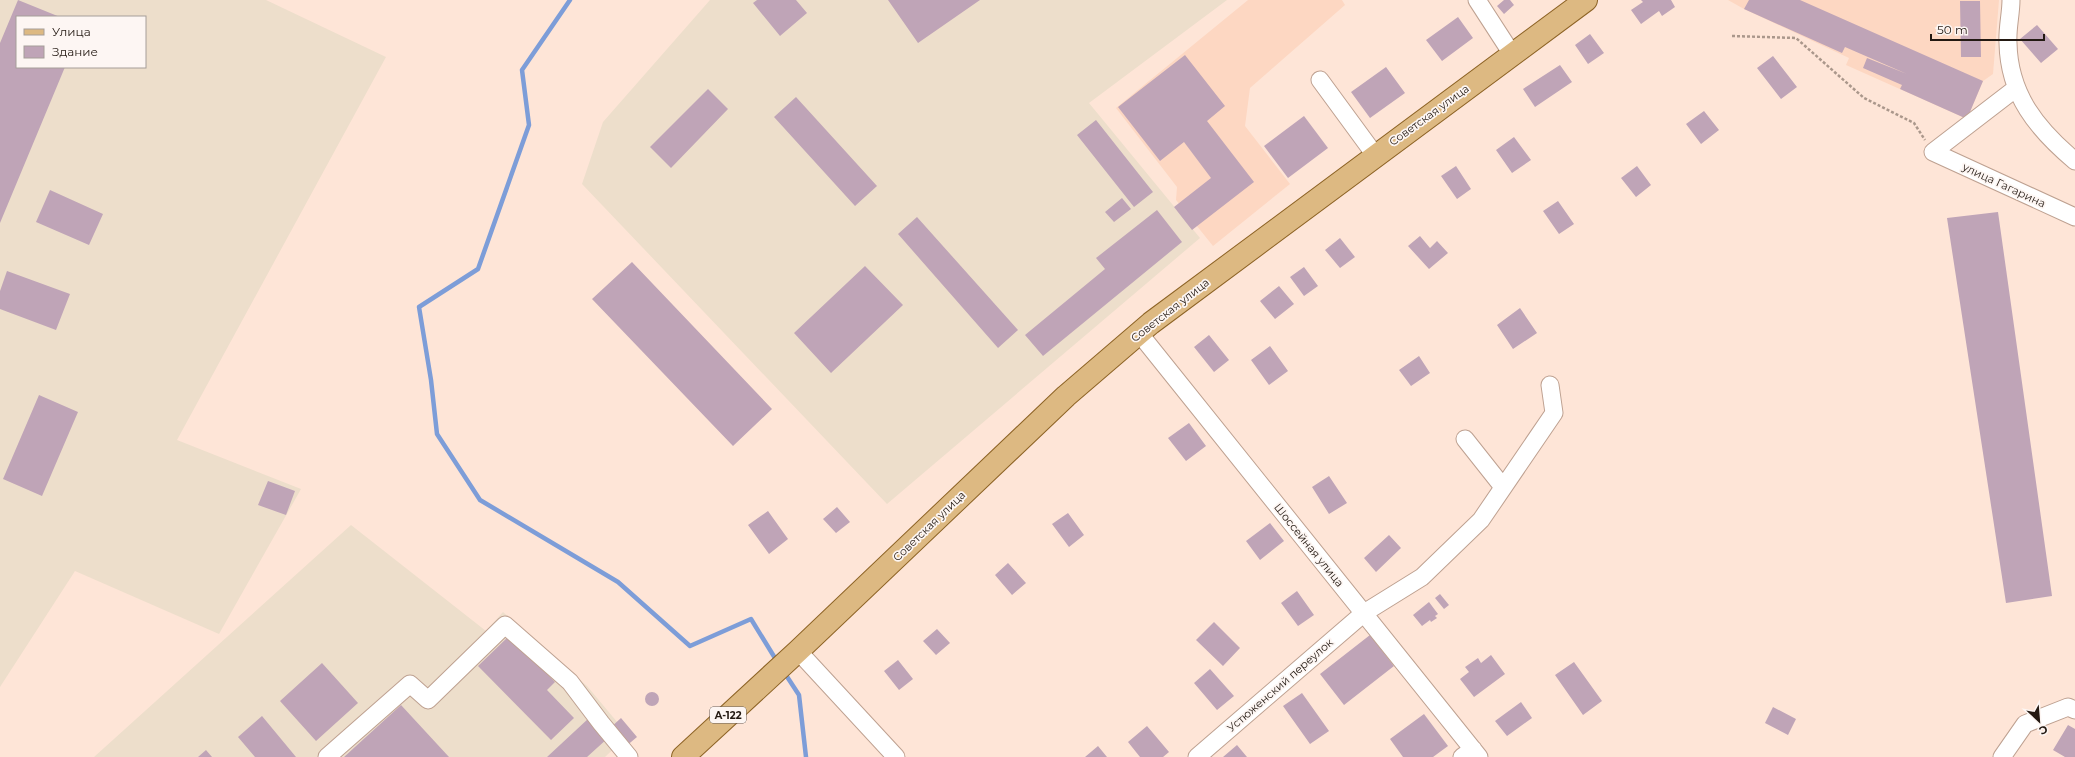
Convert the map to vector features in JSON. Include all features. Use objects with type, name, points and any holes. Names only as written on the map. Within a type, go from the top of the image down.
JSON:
[{"type":"main road","name":"Советская улица","points":[[683,757],[1066,396],[1139,333],[1375,155],[1586,0]]},
{"type":"street","points":[[1477,0],[1512,54]]},
{"type":"street","points":[[2015,3],[2008,43],[2016,89],[2038,126],[2057,146],[2075,161]]},
{"type":"street","points":[[1320,80],[1375,155]]},
{"type":"street","points":[[1934,152],[2016,89]]},
{"type":"street","name":"улица Гагарина","points":[[1934,152],[2075,217]]},
{"type":"street","name":"Шоссейная улица","points":[[1139,333],[1364,613],[1471,754]]},
{"type":"street","name":"Устюженский переулок","points":[[1197,757],[1364,613],[1422,577],[1481,520],[1554,413],[1550,385]]},
{"type":"street","points":[[1465,439],[1503,487]]},
{"type":"street","points":[[327,757],[410,684],[428,700],[505,625],[570,682],[629,757]]},
{"type":"street","points":[[786,661],[896,757]]},
{"type":"street","points":[[2002,757],[2025,724],[2068,707],[2075,710]]},
{"type":"path","points":[[1732,36],[1796,38],[1864,98],[1914,123],[1934,152]]},
{"type":"shaded area","points":[[0,0],[266,0],[386,57],[177,440],[301,489],[219,634],[75,571],[0,687]]},
{"type":"shaded area","points":[[710,0],[1227,0],[1089,103],[1200,238],[887,504],[582,184],[603,122]]},
{"type":"shaded area","points":[[1248,0],[1342,0],[1345,5],[1250,88],[1245,126],[1290,184],[1213,246],[1176,200],[1177,187],[1116,108]]},
{"type":"shaded area","points":[[1728,0],[1999,0],[1993,74],[1983,81],[1967,119],[1846,65],[1849,58]]},
{"type":"shaded area","points":[[351,525],[486,631],[503,612],[587,686],[628,735],[605,757],[94,757]]},
{"type":"building","points":[[18,0],[58,16],[16,16],[16,68],[65,68],[0,223],[0,43]]},
{"type":"building","points":[[757,0],[796,0],[807,13],[780,36],[753,3]]},
{"type":"building","points":[[888,0],[980,0],[918,43]]},
{"type":"building","points":[[1504,0],[1510,0],[1514,5],[1504,14],[1497,6]]},
{"type":"building","points":[[1641,0],[1671,0],[1675,7],[1662,16],[1659,11],[1641,24],[1631,10],[1643,2]]},
{"type":"building","points":[[1749,0],[1800,0],[1983,81],[1967,119],[1900,89],[1902,85],[1863,68],[1867,58],[1907,74],[1845,47],[1842,53],[1744,9]]},
{"type":"building","points":[[1960,1],[1980,1],[1981,57],[1961,57]]},
{"type":"building","points":[[1458,17],[1473,38],[1442,61],[1426,40]]},
{"type":"building","points":[[2037,25],[2058,49],[2041,63],[2020,39]]},
{"type":"building","points":[[1590,34],[1604,53],[1588,64],[1575,45]]},
{"type":"building","points":[[1185,55],[1225,106],[1207,121],[1254,182],[1192,230],[1174,207],[1211,178],[1184,142],[1160,161],[1118,107]]},
{"type":"building","points":[[1773,56],[1797,87],[1781,99],[1757,68]]},
{"type":"building","points":[[1560,65],[1572,82],[1535,107],[1523,89]]},
{"type":"building","points":[[1386,67],[1405,93],[1370,118],[1351,92]]},
{"type":"building","points":[[708,89],[728,109],[671,168],[650,147]]},
{"type":"building","points":[[796,97],[877,186],[855,206],[774,117]]},
{"type":"building","points":[[1704,111],[1719,130],[1701,144],[1686,124]]},
{"type":"building","points":[[1304,116],[1328,148],[1288,178],[1264,146]]},
{"type":"building","points":[[1096,120],[1153,192],[1134,207],[1077,135]]},
{"type":"building","points":[[1514,137],[1531,160],[1512,173],[1496,150]]},
{"type":"building","points":[[1456,166],[1471,189],[1457,199],[1441,176]]},
{"type":"building","points":[[1637,166],[1651,185],[1636,197],[1621,178]]},
{"type":"building","points":[[50,190],[103,214],[89,245],[36,222]]},
{"type":"building","points":[[1122,198],[1131,209],[1114,222],[1105,212]]},
{"type":"building","points":[[1558,201],[1574,224],[1559,234],[1543,211]]},
{"type":"building","points":[[1157,210],[1182,242],[1043,356],[1025,335],[1105,269],[1096,258]]},
{"type":"building","points":[[1998,212],[2052,596],[2006,603],[1947,218]]},
{"type":"building","points":[[917,217],[1018,330],[998,348],[898,234]]},
{"type":"building","points":[[1420,236],[1430,248],[1437,241],[1448,253],[1429,269],[1408,246]]},
{"type":"building","points":[[1340,238],[1355,257],[1340,268],[1325,250]]},
{"type":"building","points":[[632,262],[772,409],[733,446],[592,299]]},
{"type":"building","points":[[865,266],[903,305],[831,373],[794,333]]},
{"type":"building","points":[[1304,267],[1318,286],[1304,296],[1290,277]]},
{"type":"building","points":[[7,271],[70,294],[56,330],[0,309],[0,291]]},
{"type":"building","points":[[1279,286],[1294,304],[1275,319],[1260,301]]},
{"type":"building","points":[[1520,308],[1537,333],[1513,349],[1497,325]]},
{"type":"building","points":[[1209,335],[1229,360],[1214,372],[1194,347]]},
{"type":"building","points":[[1270,346],[1288,371],[1269,385],[1251,360]]},
{"type":"building","points":[[1419,356],[1430,373],[1411,386],[1399,370]]},
{"type":"building","points":[[39,395],[78,412],[42,496],[3,479]]},
{"type":"building","points":[[1189,423],[1206,446],[1186,461],[1168,438]]},
{"type":"building","points":[[1329,476],[1347,503],[1329,514],[1312,487]]},
{"type":"building","points":[[268,481],[295,491],[286,515],[258,505]]},
{"type":"building","points":[[837,507],[850,522],[836,533],[823,519]]},
{"type":"building","points":[[768,511],[788,539],[769,554],[748,525]]},
{"type":"building","points":[[1068,513],[1084,535],[1069,547],[1052,524]]},
{"type":"building","points":[[1270,523],[1284,541],[1260,560],[1246,541]]},
{"type":"building","points":[[1389,535],[1401,548],[1376,572],[1364,558]]},
{"type":"building","points":[[1008,563],[1026,583],[1012,595],[995,575]]},
{"type":"building","points":[[1297,591],[1314,615],[1298,626],[1281,603]]},
{"type":"building","points":[[1440,594],[1449,605],[1444,609],[1435,598]]},
{"type":"building","points":[[1429,602],[1438,614],[1435,616],[1437,618],[1431,622],[1430,620],[1422,626],[1413,615]]},
{"type":"building","points":[[1214,622],[1240,648],[1223,666],[1196,640]]},
{"type":"building","points":[[937,629],[950,643],[936,655],[923,641]]},
{"type":"building","points":[[510,635],[555,682],[547,690],[574,718],[551,740],[478,666]]},
{"type":"building","points":[[1370,635],[1394,666],[1344,705],[1320,674]]},
{"type":"building","points":[[1491,655],[1505,674],[1474,697],[1460,679],[1469,672],[1465,667],[1478,658],[1481,663]]},
{"type":"building","points":[[898,660],[913,679],[899,690],[884,671]]},
{"type":"building","points":[[1574,662],[1602,701],[1583,715],[1555,675]]},
{"type":"building","points":[[322,663],[358,703],[316,741],[280,701]]},
{"type":"building","points":[[1210,669],[1234,696],[1217,710],[1194,683]]},
{"type":"building","points":[[652,692],[657,694],[659,699],[657,704],[652,706],[647,704],[645,699],[647,694]]},
{"type":"building","points":[[1302,693],[1329,731],[1310,744],[1283,706]]},
{"type":"building","points":[[1521,702],[1532,718],[1507,736],[1495,721]]},
{"type":"building","points":[[401,705],[449,757],[344,757]]},
{"type":"building","points":[[1773,707],[1796,719],[1788,735],[1765,723]]},
{"type":"building","points":[[1424,714],[1448,746],[1433,757],[1403,757],[1390,739]]},
{"type":"building","points":[[262,716],[296,757],[255,757],[238,737]]},
{"type":"building","points":[[589,718],[608,738],[587,757],[547,757]]},
{"type":"building","points":[[621,718],[637,737],[625,747],[609,729]]},
{"type":"building","points":[[2068,725],[2075,729],[2075,757],[2065,757],[2053,750]]},
{"type":"building","points":[[1147,726],[1169,752],[1163,757],[1140,757],[1128,742]]},
{"type":"building","points":[[1237,745],[1247,757],[1223,757]]},
{"type":"building","points":[[1098,746],[1107,757],[1085,757]]},
{"type":"building","points":[[206,750],[212,757],[198,757]]},
{"type":"waterway","points":[[570,0],[522,70],[529,125],[478,269],[419,307],[431,380],[437,434],[480,500],[618,582],[690,646],[751,619],[778,663]]},
{"type":"waterway","points":[[784,672],[799,695],[806,757]]}]
